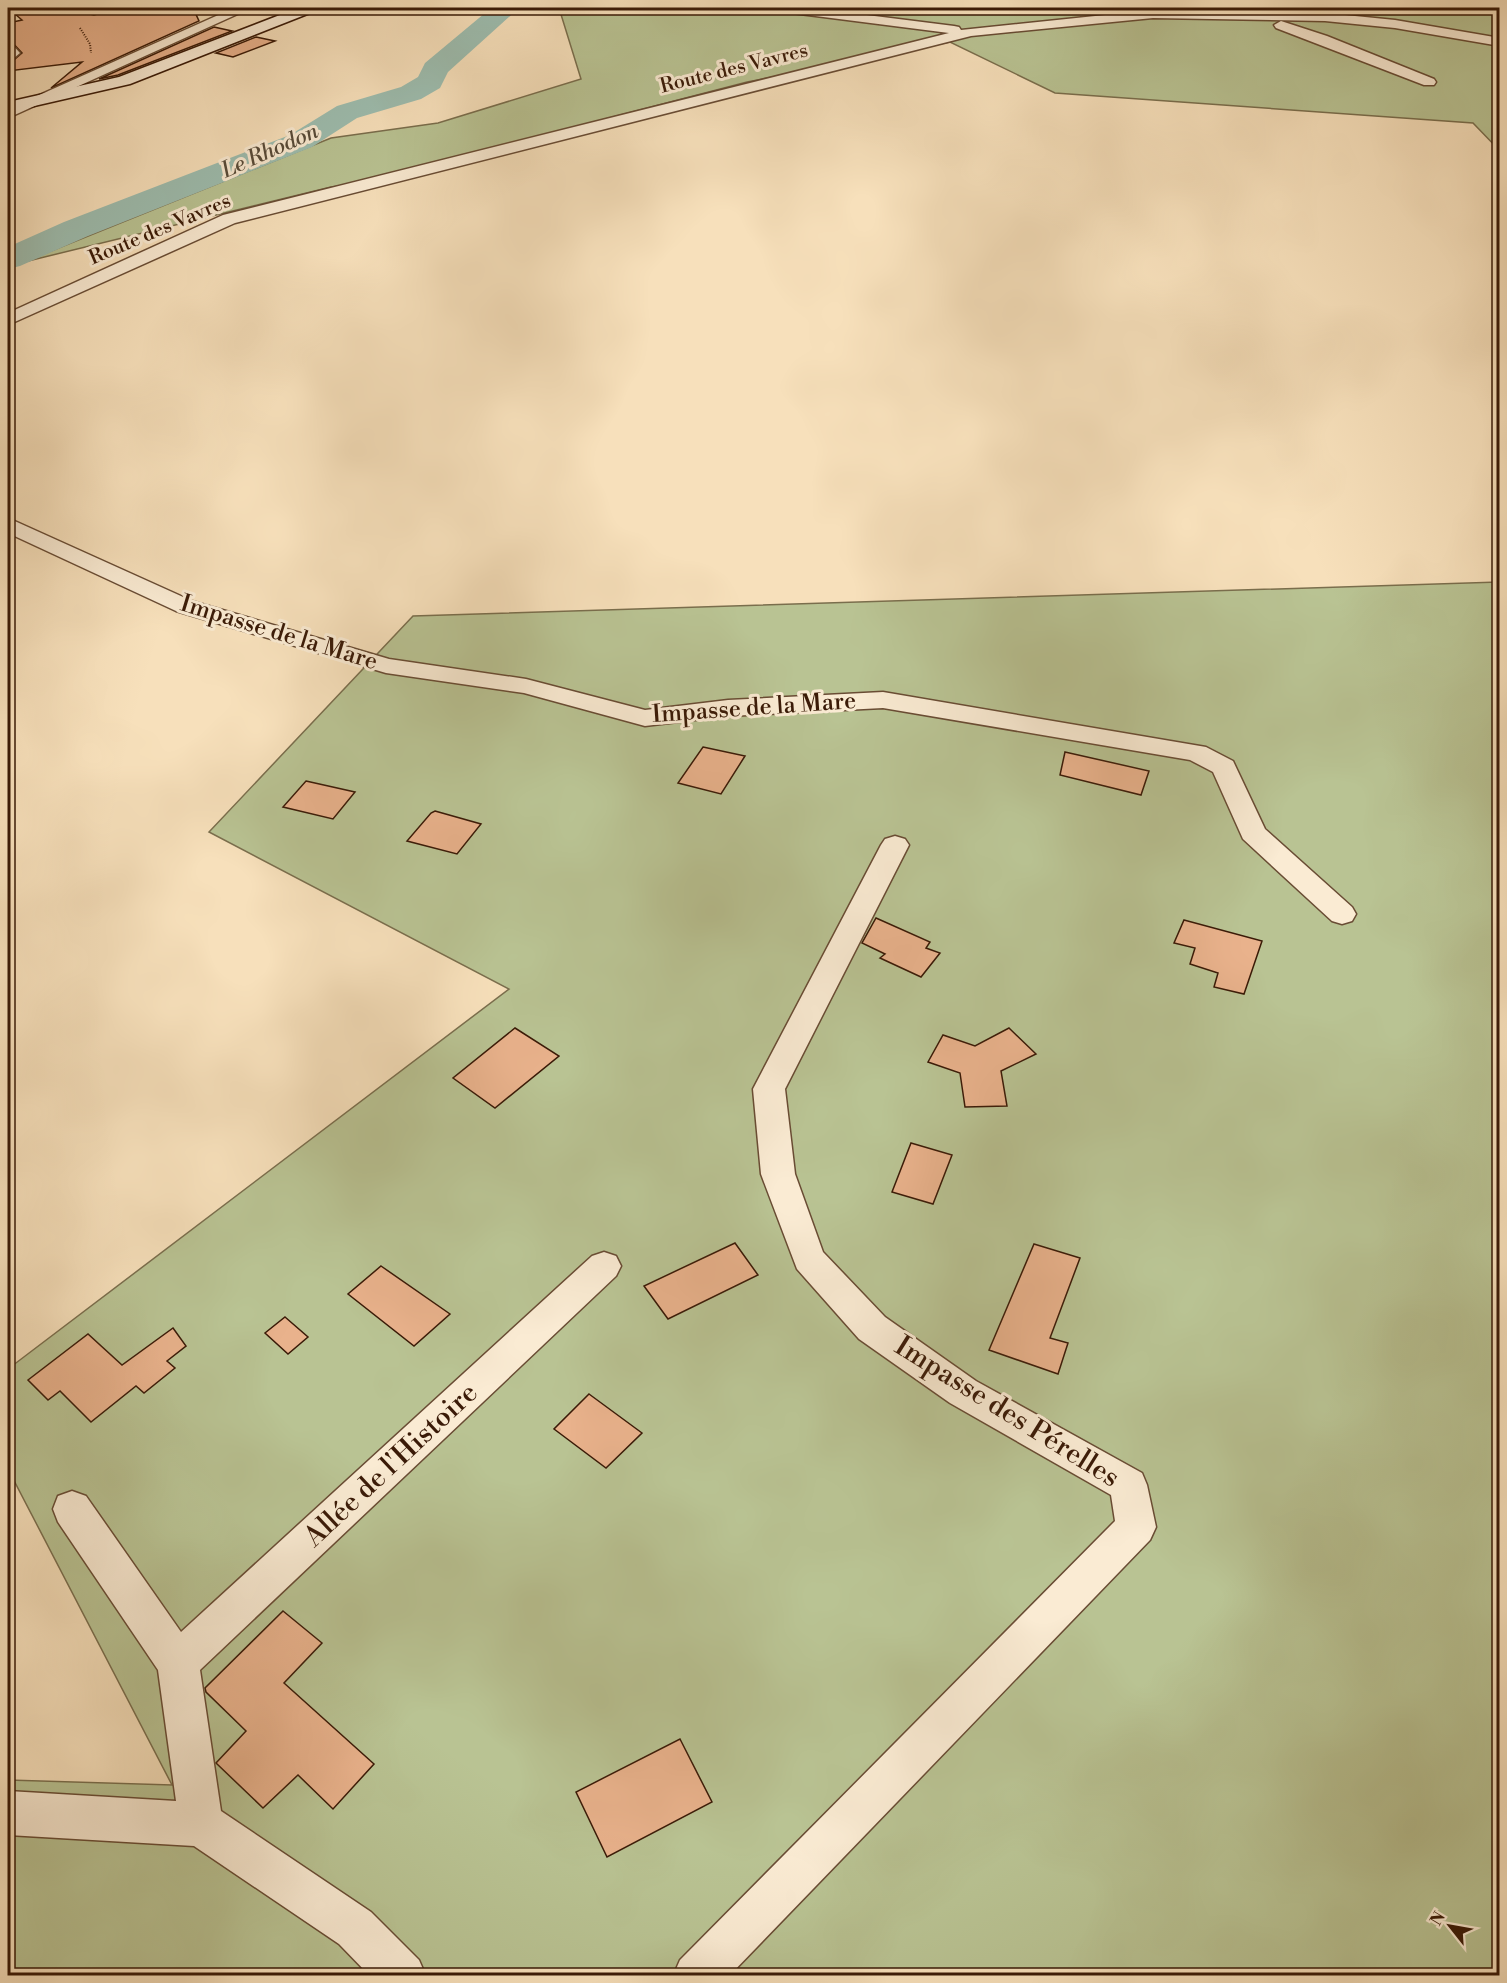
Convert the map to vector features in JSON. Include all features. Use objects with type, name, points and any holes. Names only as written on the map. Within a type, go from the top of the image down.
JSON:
[{"type":"main road","points":[[8,107],[124,81],[310,8]]},
{"type":"street","points":[[87,8],[100,8]]},
{"type":"street","points":[[8,114],[243,8]]},
{"type":"street","points":[[784,8],[971,32]]},
{"type":"street","points":[[1153,14],[1171,8]]},
{"type":"street","name":"Route des Vavres","points":[[8,321],[229,219],[971,32],[1153,14],[1226,15],[1325,17],[1395,24],[1500,42]]},
{"type":"street","points":[[1226,15],[1280,25],[1429,82]]},
{"type":"street","name":"Impasse de la Mare","points":[[8,525],[184,606],[386,666],[526,686],[645,718],[728,708],[883,700],[1197,753],[1224,767],[1253,833],[1342,914]]},
{"type":"street","name":"Impasse des Pérelles","points":[[696,1976],[1136,1527],[1128,1485],[963,1392],[872,1328],[809,1259],[778,1174],[769,1089],[895,845]]},
{"type":"street","name":"Allée de l'Histoire","points":[[178,1663],[603,1266]]},
{"type":"street","points":[[72,1509],[178,1663],[201,1824]]},
{"type":"street","points":[[8,1813],[201,1824],[355,1928],[403,1976]]},
{"type":"lane","points":[[8,42],[16,53],[8,61]]},
{"type":"path","points":[[75,21],[90,44],[92,59]]},
{"type":"green space","points":[[559,8],[1499,8],[1499,150],[1473,123],[1055,93],[950,42],[747,82],[356,184],[331,187],[24,262],[331,138],[438,123],[581,79]]},
{"type":"green space","points":[[1499,582],[1499,1975],[8,1975],[8,1780],[172,1785],[8,1469],[8,1369],[509,989],[209,832],[413,616]]},
{"type":"building","points":[[8,8],[78,8],[82,12],[94,15],[105,12],[109,8],[193,8],[199,21],[51,88],[82,62],[8,71],[8,65],[22,53],[8,38],[8,23],[22,20]]},
{"type":"building","points":[[214,27],[232,31],[118,75],[99,79]]},
{"type":"building","points":[[256,37],[275,41],[233,57],[216,53]]},
{"type":"building","points":[[703,747],[745,756],[721,794],[678,783]]},
{"type":"building","points":[[1065,752],[1149,771],[1141,795],[1060,775]]},
{"type":"building","points":[[306,781],[355,792],[333,819],[283,807]]},
{"type":"building","points":[[435,811],[481,824],[457,854],[407,841]]},
{"type":"building","points":[[876,918],[930,942],[926,948],[940,953],[921,977],[880,958],[885,954],[862,943]]},
{"type":"building","points":[[1184,920],[1262,941],[1244,994],[1214,987],[1218,973],[1190,964],[1195,948],[1174,943]]},
{"type":"building","points":[[515,1028],[559,1056],[495,1108],[453,1078]]},
{"type":"building","points":[[1009,1028],[1036,1054],[1001,1071],[1007,1106],[965,1107],[960,1073],[928,1062],[943,1035],[975,1046]]},
{"type":"building","points":[[911,1143],[952,1155],[933,1204],[892,1192]]},
{"type":"building","points":[[735,1243],[758,1275],[668,1319],[644,1286]]},
{"type":"building","points":[[1034,1244],[1080,1258],[1050,1338],[1068,1343],[1058,1374],[989,1350]]},
{"type":"building","points":[[381,1266],[450,1314],[414,1346],[348,1294]]},
{"type":"building","points":[[285,1317],[308,1337],[288,1354],[265,1333]]},
{"type":"building","points":[[173,1328],[186,1346],[167,1361],[175,1368],[144,1393],[136,1386],[91,1422],[60,1391],[48,1400],[28,1380],[88,1334],[122,1365]]},
{"type":"building","points":[[589,1394],[642,1433],[606,1468],[554,1429]]},
{"type":"building","points":[[283,1611],[322,1643],[284,1683],[374,1764],[333,1809],[298,1775],[263,1808],[216,1763],[246,1731],[206,1692],[205,1688]]},
{"type":"building","points":[[680,1739],[712,1802],[607,1857],[576,1792]]},
{"type":"waterway","name":"Le Rhodon","points":[[8,259],[76,229],[301,141],[347,112],[411,93],[430,82],[435,69],[506,8]]}]
